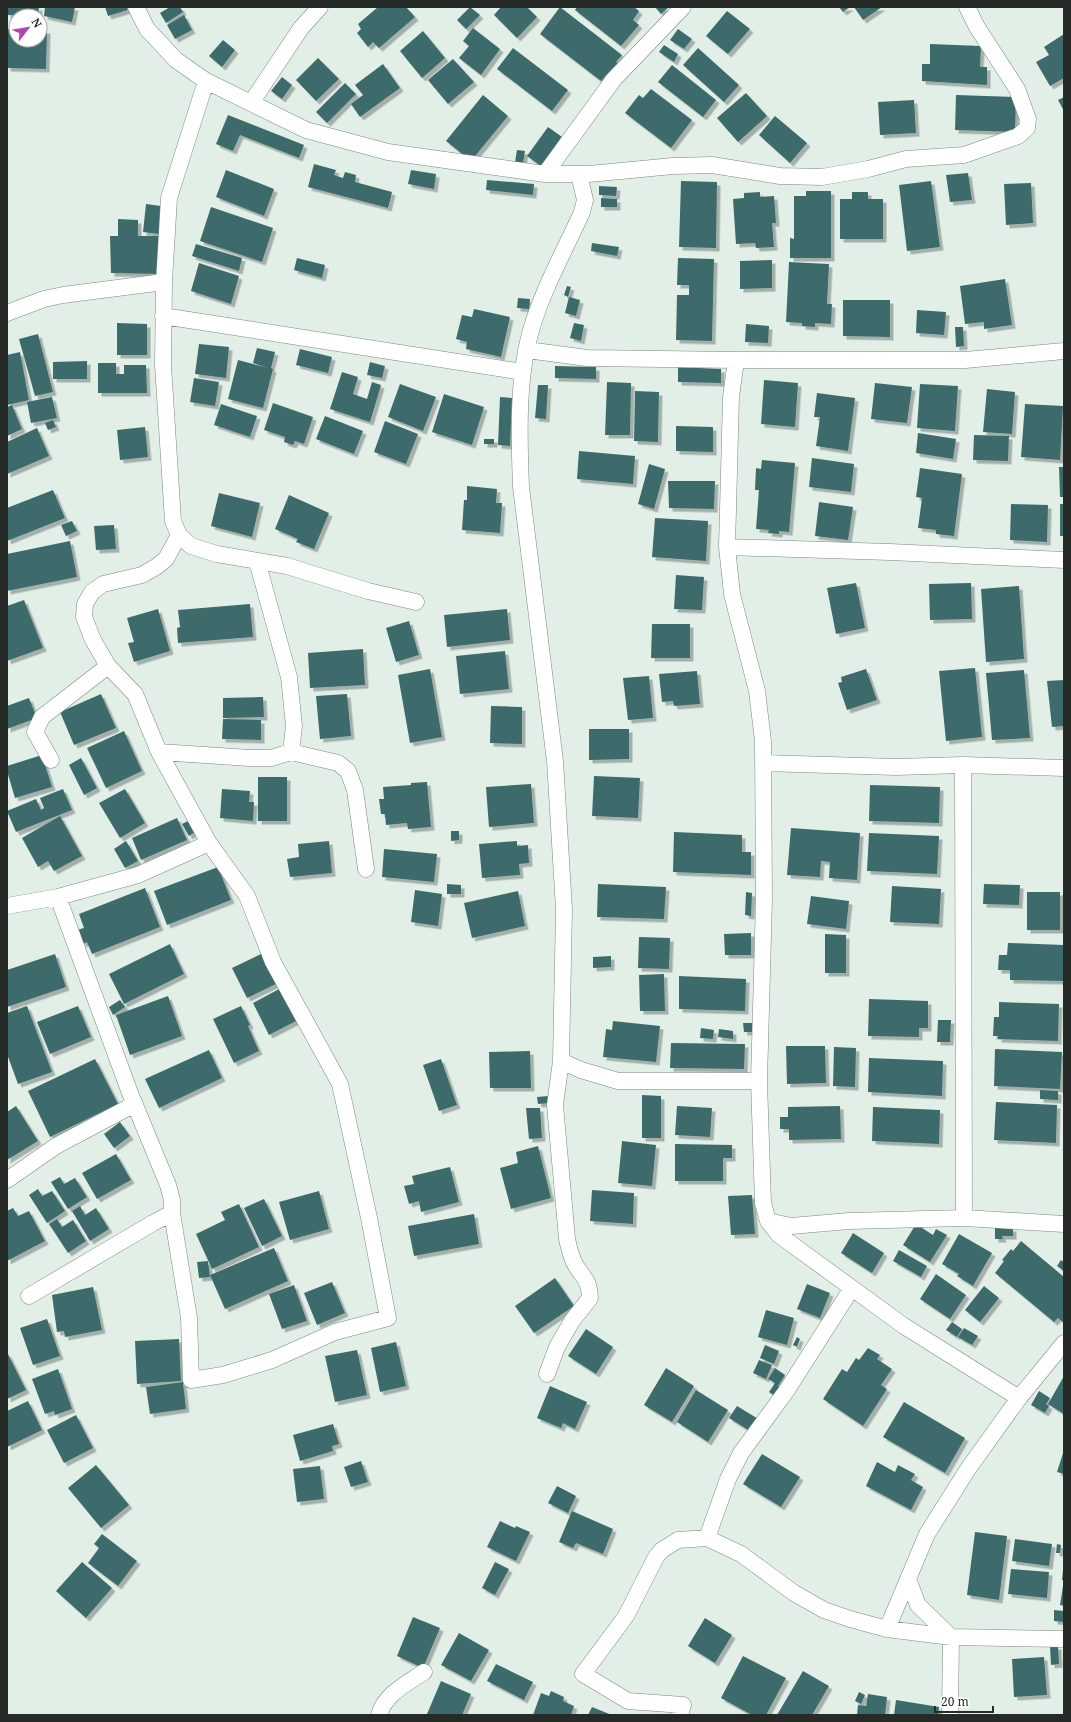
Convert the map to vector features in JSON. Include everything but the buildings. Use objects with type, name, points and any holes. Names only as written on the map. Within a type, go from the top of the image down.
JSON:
[{"type":"street","points":[[136,7],[147,29],[176,60],[206,81],[306,130],[388,152],[545,174],[579,174],[673,166],[712,165],[780,176],[822,177],[868,169],[906,159],[964,155],[1018,136],[1027,128],[1028,119],[1017,89],[976,27],[967,7]]},
{"type":"street","points":[[251,103],[301,28],[320,7]]},
{"type":"street","points":[[545,174],[614,79],[683,7]]},
{"type":"street","points":[[206,81],[169,198],[164,282],[163,365],[173,521],[179,535],[191,546],[217,554],[287,566],[368,591],[416,602]]},
{"type":"street","points":[[547,1374],[557,1347],[572,1321],[590,1298],[587,1281],[576,1266],[570,1252],[567,1239],[555,1105],[562,1061],[563,901],[555,761],[521,487],[519,448],[523,372],[531,328],[543,296],[582,212],[585,200],[579,174]]},
{"type":"street","points":[[7,313],[44,299],[64,295],[164,282]]},
{"type":"street","points":[[163,316],[523,372]]},
{"type":"street","points":[[527,350],[587,358],[736,360],[965,360],[1064,351]]},
{"type":"street","points":[[736,360],[731,397],[727,547],[732,594],[757,691],[763,740],[764,900],[759,1080],[763,1203],[768,1221],[779,1235],[904,1326],[1019,1398]]},
{"type":"street","points":[[58,897],[135,1104],[168,1185],[172,1200],[172,1213],[189,1318],[191,1380],[222,1375],[272,1360],[335,1332],[388,1318],[370,1218],[340,1084],[273,962],[247,896],[209,843],[159,752],[135,694],[108,666],[93,640],[84,617],[85,604],[92,592],[103,584],[142,575],[156,567],[166,559],[179,535]]},
{"type":"street","points":[[727,547],[890,552],[1064,560]]},
{"type":"street","points":[[257,561],[289,677],[294,726],[291,752]]},
{"type":"street","points":[[51,760],[35,732],[42,717],[108,666]]},
{"type":"street","points":[[159,752],[250,758],[272,758],[291,752],[338,763],[348,771],[354,790],[366,869]]},
{"type":"street","points":[[763,763],[896,767],[963,765],[1064,768]]},
{"type":"street","points":[[963,765],[964,1218]]},
{"type":"street","points":[[7,906],[58,897],[138,875],[209,843]]},
{"type":"street","points":[[562,1061],[581,1070],[618,1081],[759,1080]]},
{"type":"street","points":[[7,1180],[56,1146],[135,1104]]},
{"type":"street","points":[[29,1296],[172,1213]]},
{"type":"street","points":[[768,1221],[791,1226],[849,1221],[964,1218],[1064,1224]]},
{"type":"street","points":[[707,1538],[728,1479],[741,1454],[787,1390],[852,1288]]},
{"type":"street","points":[[887,1629],[928,1534],[968,1469],[1019,1398],[1064,1343]]},
{"type":"street","points":[[680,1715],[683,1705],[628,1701],[583,1674],[626,1616],[656,1557],[662,1550],[678,1540],[707,1538],[741,1554],[794,1593],[824,1610],[887,1629],[951,1637],[1064,1639]]},
{"type":"street","points":[[908,1579],[918,1604],[951,1637],[950,1715]]},
{"type":"street","points":[[379,1715],[382,1705],[393,1693],[424,1672]]}]
